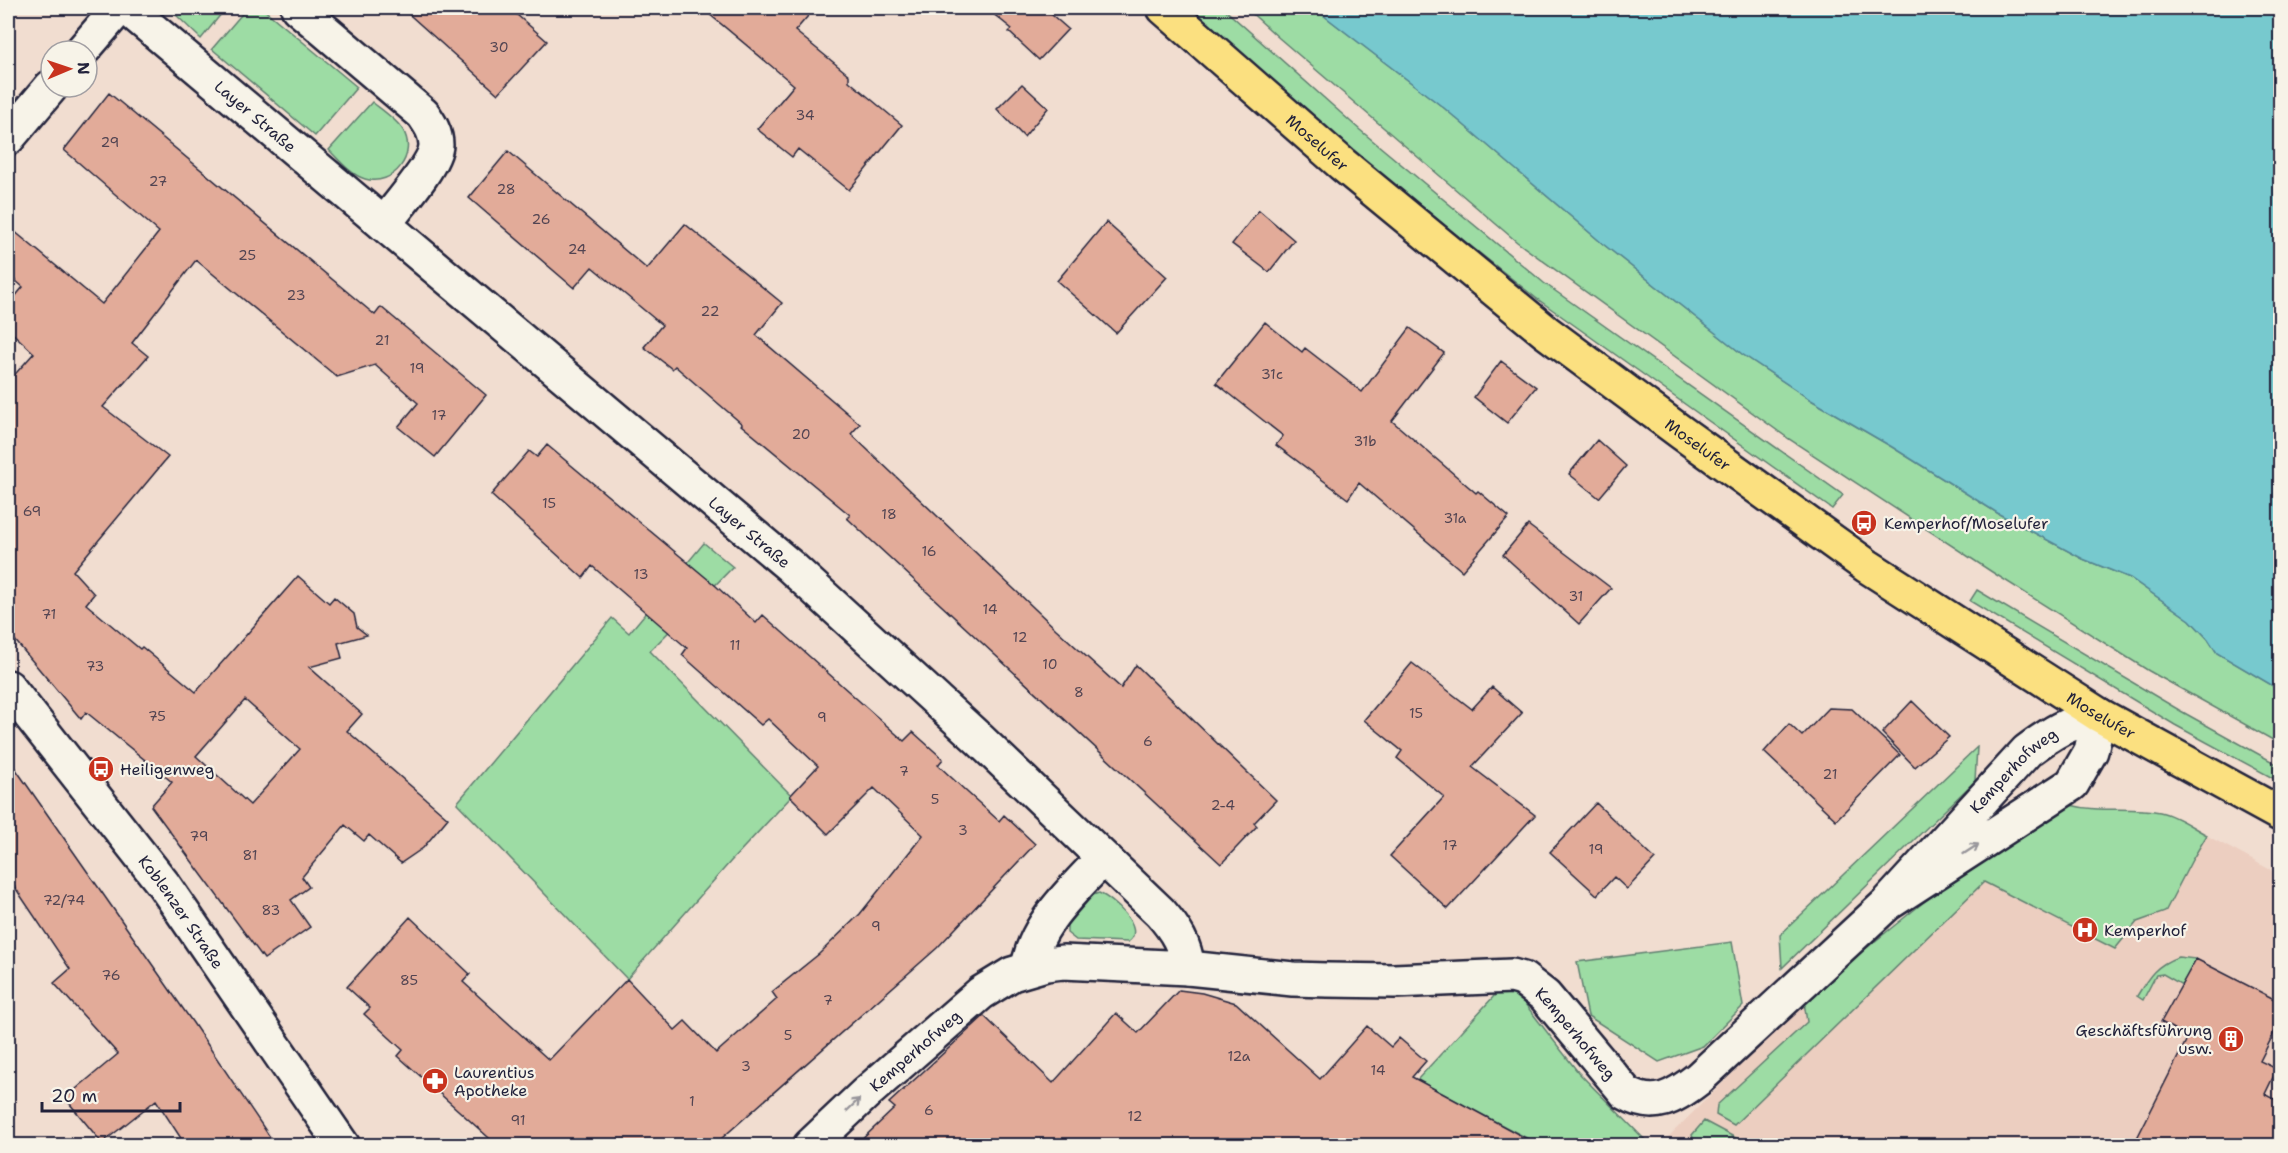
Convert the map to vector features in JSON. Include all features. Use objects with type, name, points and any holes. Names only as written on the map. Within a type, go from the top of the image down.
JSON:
[{"type":"main road","name":"Moselufer","points":[[1164,8],[1342,164],[1546,332],[1682,434],[1868,566],[2099,715],[2280,814]]},
{"type":"street","points":[[92,39],[119,8]]},
{"type":"street","name":"Layer Straße","points":[[127,8],[790,566],[946,708],[1103,858]]},
{"type":"street","points":[[298,8],[423,114],[432,127],[436,144],[434,158],[384,224]]},
{"type":"street","points":[[8,138],[41,99]]},
{"type":"street","name":"Koblenzer Straße","points":[[8,687],[164,885],[278,1047],[343,1146]]},
{"type":"street","name":"Kemperhofweg","points":[[810,1146],[865,1094],[981,993],[1012,974],[1028,968],[1080,961],[1188,968],[1293,979],[1394,981],[1497,975],[1523,979],[1545,996],[1626,1093],[1637,1100],[1650,1102],[1674,1096],[1698,1079],[1887,904],[2027,752],[2071,722],[2099,715],[2091,751],[2072,784],[1887,904]]},
{"type":"street","points":[[1028,968],[1030,956],[1043,928],[1103,858],[1172,925],[1186,951],[1188,968]]},
{"type":"shaded area","name":"Kemperhof","points":[[2070,805],[2088,810],[2130,809],[2163,812],[2280,875],[2280,1145],[1659,1146],[1828,979],[1950,881]]},
{"type":"green space","points":[[174,8],[226,8],[201,39],[175,14]]},
{"type":"green space","points":[[247,8],[262,8],[357,87],[315,136],[212,49]]},
{"type":"green space","points":[[1188,8],[1223,8],[1360,130],[1544,283],[1843,495],[1832,509],[1536,298],[1345,146]]},
{"type":"green space","points":[[1246,8],[1314,8],[1444,108],[1603,244],[1742,354],[1811,400],[1892,447],[1999,514],[2083,559],[2130,578],[2190,620],[2208,639],[2217,653],[2280,690],[2280,744],[2149,671],[1992,572],[1789,439],[1517,242]]},
{"type":"green space","points":[[372,102],[400,126],[407,140],[405,159],[400,167],[393,174],[375,180],[365,179],[355,174],[329,150]]},
{"type":"green space","points":[[704,543],[733,567],[650,651],[792,796],[627,979],[457,803],[612,618],[629,633]]},
{"type":"green space","points":[[1977,590],[2179,710],[2280,766],[2280,782],[2175,725],[1970,601]]},
{"type":"green space","points":[[1977,747],[1975,781],[1782,968],[1780,935]]},
{"type":"green space","points":[[2070,805],[2092,809],[2160,812],[2207,835],[2165,912],[2137,922],[2115,949],[1984,882],[1734,1125],[1716,1115],[1717,1105],[1807,1022],[1804,1002],[1828,979],[1950,881]]},
{"type":"green space","points":[[1099,893],[1112,901],[1131,922],[1133,936],[1128,942],[1076,940],[1067,933],[1067,925],[1093,895]]},
{"type":"green space","points":[[1732,942],[1743,1006],[1703,1046],[1659,1062],[1588,1016],[1577,962]]},
{"type":"green space","points":[[2178,957],[2196,959],[2182,985],[2163,974],[2156,975],[2143,1000],[2137,996],[2154,972]]},
{"type":"green space","points":[[1489,989],[1511,993],[1526,1005],[1578,1072],[1650,1145],[1540,1145],[1417,1080],[1495,995]]},
{"type":"green space","points":[[1704,1121],[1749,1145],[1695,1145],[1692,1135]]},
{"type":"water","points":[[1314,8],[2280,8],[2280,690],[2217,653],[2208,639],[2190,620],[2130,578],[2083,559],[1999,514],[1892,447],[1811,400],[1742,354],[1603,244],[1444,108]]},
{"type":"building","points":[[402,8],[509,8],[547,41],[498,94]]},
{"type":"building","points":[[702,8],[815,8],[795,31],[849,75],[849,81],[902,125],[849,190],[798,149],[792,157],[757,129],[794,85]]},
{"type":"building","points":[[986,8],[1044,8],[1068,29],[1039,60],[1009,32],[1012,29]]},
{"type":"building","points":[[1022,84],[1048,108],[1024,137],[997,109]]},
{"type":"building","points":[[109,93],[375,315],[381,307],[486,395],[435,457],[398,427],[418,403],[375,365],[337,377],[196,260],[132,343],[148,356],[103,407],[168,457],[73,571],[94,594],[86,604],[196,692],[298,576],[329,603],[334,597],[354,614],[357,627],[367,635],[338,643],[342,658],[309,667],[362,714],[347,731],[448,818],[423,848],[401,863],[369,835],[364,841],[345,825],[302,877],[309,887],[291,900],[310,927],[264,959],[151,806],[172,782],[86,712],[81,719],[8,632],[8,382],[34,353],[8,329],[8,305],[23,287],[8,274],[8,226],[102,304],[159,232],[64,150]],"holes":[[[245,700],[300,749],[250,805],[196,756]]]},
{"type":"building","points":[[508,151],[647,269],[685,224],[782,303],[756,335],[860,424],[851,434],[1121,688],[1136,665],[1276,800],[1254,823],[1257,826],[1221,864],[847,518],[850,515],[741,425],[675,366],[672,369],[644,347],[662,325],[592,267],[574,288],[469,198]]},
{"type":"building","points":[[1259,210],[1294,240],[1269,272],[1232,244]]},
{"type":"building","points":[[1106,222],[1167,277],[1116,333],[1057,281]]},
{"type":"building","points":[[1265,322],[1302,352],[1305,348],[1362,392],[1410,328],[1444,353],[1392,421],[1476,493],[1478,491],[1509,517],[1462,571],[1359,483],[1348,499],[1276,445],[1283,436],[1216,383]]},
{"type":"building","points":[[1501,361],[1536,387],[1507,423],[1474,397]]},
{"type":"building","points":[[1597,440],[1626,466],[1599,498],[1569,474]]},
{"type":"building","points":[[547,445],[716,586],[756,623],[763,615],[904,741],[913,732],[943,759],[938,765],[968,793],[999,821],[1004,815],[1035,844],[937,948],[713,1146],[498,1146],[398,1056],[403,1050],[364,1014],[370,1008],[347,987],[410,917],[470,974],[463,982],[549,1060],[627,979],[675,1030],[685,1021],[716,1053],[777,999],[772,992],[819,954],[860,914],[923,835],[874,788],[828,834],[790,796],[818,766],[768,719],[761,725],[682,655],[687,648],[592,566],[583,578],[491,495],[529,451],[537,457]]},
{"type":"building","points":[[1528,525],[1611,588],[1579,624],[1503,555]]},
{"type":"building","points":[[1412,663],[1472,709],[1492,687],[1522,713],[1472,767],[1535,815],[1448,909],[1390,856],[1444,797],[1397,758],[1402,751],[1364,720]]},
{"type":"building","points":[[1912,701],[1949,737],[1915,767],[1882,733]]},
{"type":"building","points":[[1829,708],[1852,709],[1900,755],[1836,820],[1764,752],[1789,724],[1802,736]]},
{"type":"building","points":[[8,758],[276,1146],[186,1146],[156,1100],[102,1143],[65,1098],[118,1054],[54,983],[70,969],[8,877]]},
{"type":"building","points":[[1596,803],[1655,859],[1627,889],[1614,877],[1597,895],[1550,852]]},
{"type":"building","name":"Geschäftsführung usw.","points":[[2196,959],[2280,1002],[2280,1021],[2260,1061],[2277,1069],[2265,1094],[2280,1102],[2280,1146],[2133,1146],[2188,1037],[2161,1022]]},
{"type":"building","points":[[1179,990],[1202,993],[1236,1003],[1320,1079],[1367,1026],[1391,1047],[1399,1038],[1426,1061],[1412,1077],[1540,1146],[855,1146],[895,1108],[889,1103],[984,1016],[1053,1083],[1116,1013],[1138,1033]]},
{"type":"place","name":"Kemperhof/Moselufer","points":[[1864,523]]},
{"type":"place","name":"Heiligenweg","points":[[101,769]]},
{"type":"place","name":"Kemperhof","points":[[2085,930]]},
{"type":"place","name":"Geschäftsführung usw.","points":[[2231,1039]]},
{"type":"place","name":"Laurentius Apotheke","points":[[435,1081]]}]
